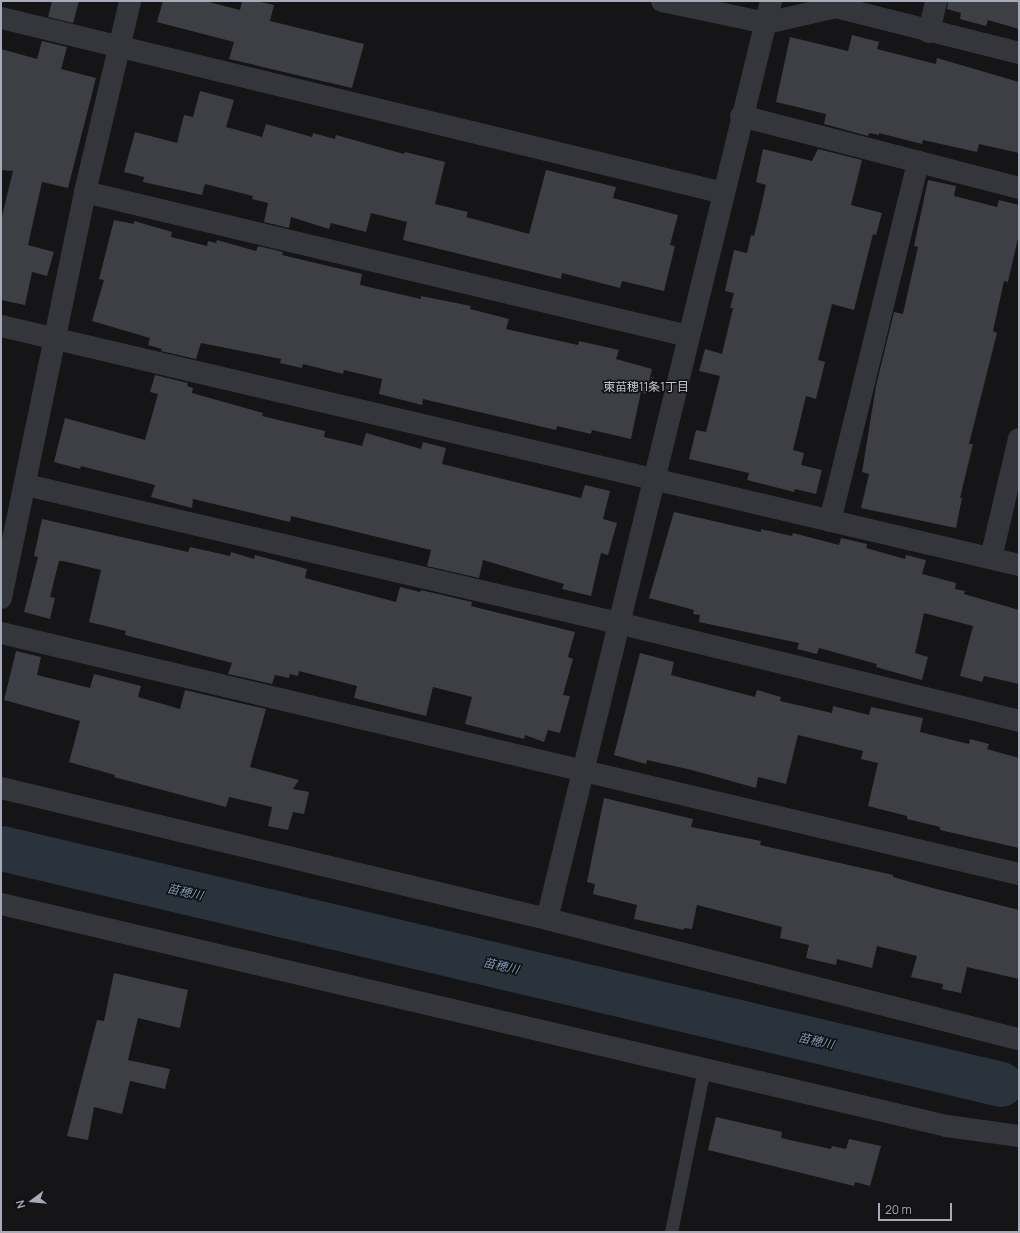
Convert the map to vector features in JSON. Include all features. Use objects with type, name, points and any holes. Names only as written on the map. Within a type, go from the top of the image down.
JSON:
[{"type":"street","points":[[1,598],[26,485],[54,339],[85,192],[130,1]]},
{"type":"street","points":[[662,1],[766,23],[836,7],[929,32],[1019,53]]},
{"type":"street","points":[[547,919],[582,770],[724,192],[741,116],[771,1]]},
{"type":"street","points":[[929,32],[936,1]]},
{"type":"street","points":[[1,18],[118,48],[724,192]]},
{"type":"street","points":[[741,116],[1019,188]]},
{"type":"street","points":[[830,521],[918,162]]},
{"type":"street","points":[[85,192],[688,336]]},
{"type":"street","points":[[1,326],[1019,565]]},
{"type":"street","points":[[991,558],[1019,440]]},
{"type":"street","points":[[26,485],[618,623],[1019,721]]},
{"type":"street","points":[[1,632],[1019,874]]},
{"type":"street","points":[[1,788],[547,919],[1019,1038]]},
{"type":"street","points":[[1,904],[947,1126],[1019,1136]]},
{"type":"lane","points":[[671,1232],[704,1069]]},
{"type":"building","points":[[52,1],[79,1],[73,23],[48,17]]},
{"type":"building","points":[[163,1],[205,1],[240,10],[242,1],[256,1],[274,5],[270,21],[364,44],[352,88],[229,59],[234,42],[157,22]]},
{"type":"building","points":[[948,1],[1019,1],[1019,29],[988,20],[986,26],[960,19],[961,13],[947,9]]},
{"type":"building","points":[[852,35],[879,42],[877,49],[936,64],[937,58],[1019,82],[1019,153],[979,144],[977,152],[923,140],[922,144],[879,133],[879,135],[869,133],[868,136],[824,124],[826,114],[776,102],[790,37],[848,51]]},
{"type":"building","points":[[42,41],[67,47],[61,69],[96,78],[68,188],[42,182],[28,245],[54,252],[47,276],[32,272],[25,305],[1,300],[1,220],[13,171],[1,170],[1,49],[37,59]]},
{"type":"building","points":[[200,91],[234,100],[226,127],[262,137],[266,124],[312,137],[313,133],[335,139],[336,135],[404,154],[405,152],[445,162],[435,204],[468,212],[466,217],[529,234],[546,170],[616,187],[613,198],[678,215],[670,245],[675,246],[664,291],[622,281],[620,288],[562,273],[561,279],[403,240],[407,222],[371,213],[366,232],[331,223],[329,229],[291,217],[289,228],[264,222],[268,203],[252,199],[253,196],[205,184],[202,195],[143,182],[144,177],[124,172],[135,132],[177,143],[184,115],[193,117]]},
{"type":"building","points":[[763,149],[812,161],[818,149],[862,160],[851,205],[882,213],[876,235],[873,234],[854,310],[832,304],[818,360],[825,362],[816,399],[806,396],[793,450],[804,453],[801,465],[822,470],[816,494],[795,489],[794,492],[747,480],[749,473],[689,459],[696,430],[706,432],[720,376],[699,371],[705,349],[722,354],[733,308],[730,308],[734,293],[725,291],[734,250],[747,253],[751,235],[754,236],[766,185],[756,182]]},
{"type":"building","points":[[928,180],[956,186],[954,196],[997,207],[999,200],[1019,205],[1019,234],[1008,282],[1004,281],[993,331],[997,333],[969,444],[973,444],[960,498],[962,498],[956,528],[861,508],[869,474],[862,472],[876,386],[894,312],[903,314],[918,247],[914,246]]},
{"type":"building","points":[[114,220],[134,224],[134,221],[172,232],[171,237],[207,246],[208,241],[216,243],[217,240],[256,251],[258,246],[283,252],[282,255],[362,274],[360,285],[421,299],[421,296],[471,306],[470,309],[509,319],[506,329],[578,345],[579,341],[619,350],[616,359],[652,369],[646,394],[641,392],[631,439],[592,430],[591,434],[557,426],[556,430],[423,399],[422,405],[379,394],[382,379],[344,370],[343,374],[303,364],[302,368],[280,363],[281,359],[201,343],[196,359],[161,351],[162,349],[148,345],[150,338],[92,321],[104,280],[99,279]]},
{"type":"building","points":[[155,375],[188,383],[187,386],[193,388],[192,393],[263,413],[262,416],[325,431],[324,437],[362,446],[366,433],[421,449],[423,442],[446,448],[442,464],[581,498],[585,485],[610,491],[603,519],[617,523],[608,555],[601,553],[591,596],[562,589],[564,584],[483,560],[479,578],[427,566],[431,550],[291,516],[290,522],[193,499],[192,508],[151,497],[155,485],[81,466],[80,469],[54,462],[65,418],[145,440],[158,394],[150,392]]},
{"type":"building","points":[[674,512],[761,532],[761,529],[792,536],[793,533],[839,545],[841,538],[867,544],[866,548],[905,559],[906,555],[926,560],[922,574],[956,583],[955,589],[965,591],[964,594],[1019,610],[1019,684],[984,676],[982,682],[960,676],[973,626],[924,613],[915,653],[928,657],[922,680],[876,667],[877,664],[819,648],[817,654],[797,649],[799,643],[699,622],[700,615],[693,614],[694,610],[649,598]]},
{"type":"building","points":[[42,519],[188,552],[190,547],[230,556],[231,552],[254,559],[255,555],[307,569],[305,578],[396,602],[400,587],[420,592],[421,590],[472,602],[471,606],[575,632],[568,657],[573,659],[563,695],[570,696],[560,733],[548,730],[544,742],[525,735],[524,739],[465,724],[472,697],[433,687],[426,716],[354,698],[357,686],[299,671],[298,676],[290,674],[289,678],[275,675],[272,684],[228,674],[232,663],[125,635],[126,631],[89,622],[101,570],[63,561],[59,561],[50,597],[55,598],[50,619],[24,612],[38,557],[34,556]]},
{"type":"building","points":[[16,651],[41,657],[37,675],[90,688],[94,674],[141,686],[138,697],[180,709],[185,690],[266,709],[250,767],[299,780],[293,789],[309,792],[304,814],[293,812],[288,830],[268,826],[272,807],[229,797],[226,807],[114,777],[115,775],[69,762],[80,721],[4,700]]},
{"type":"building","points":[[640,653],[674,662],[671,675],[755,697],[757,690],[781,697],[780,701],[832,713],[833,706],[869,715],[871,707],[923,718],[920,732],[969,744],[970,739],[989,744],[987,749],[1019,758],[1019,848],[940,830],[940,827],[907,819],[907,816],[868,806],[878,763],[861,759],[863,751],[798,735],[786,784],[758,777],[756,788],[692,770],[647,760],[646,764],[614,755]]},
{"type":"building","points":[[604,798],[693,819],[691,827],[761,841],[760,845],[893,875],[893,877],[925,886],[1019,910],[1019,979],[967,967],[961,993],[942,989],[943,984],[911,977],[917,956],[877,946],[872,968],[837,959],[836,965],[806,958],[809,945],[780,938],[782,927],[697,905],[692,929],[684,928],[684,930],[634,919],[637,905],[593,894],[595,884],[587,882]]},
{"type":"building","points":[[114,973],[188,990],[180,1028],[138,1018],[128,1060],[170,1069],[165,1089],[130,1081],[122,1114],[94,1107],[88,1140],[67,1136],[97,1020],[104,1021]]},
{"type":"building","points":[[716,1117],[782,1132],[781,1138],[831,1149],[832,1146],[846,1149],[849,1139],[881,1146],[870,1186],[855,1182],[854,1186],[708,1150]]},
{"type":"waterway","name":"苗穂川","points":[[1,848],[1001,1084]]},
{"type":"district","name":"東苗穂11条1丁目","points":[[646,387]]}]
